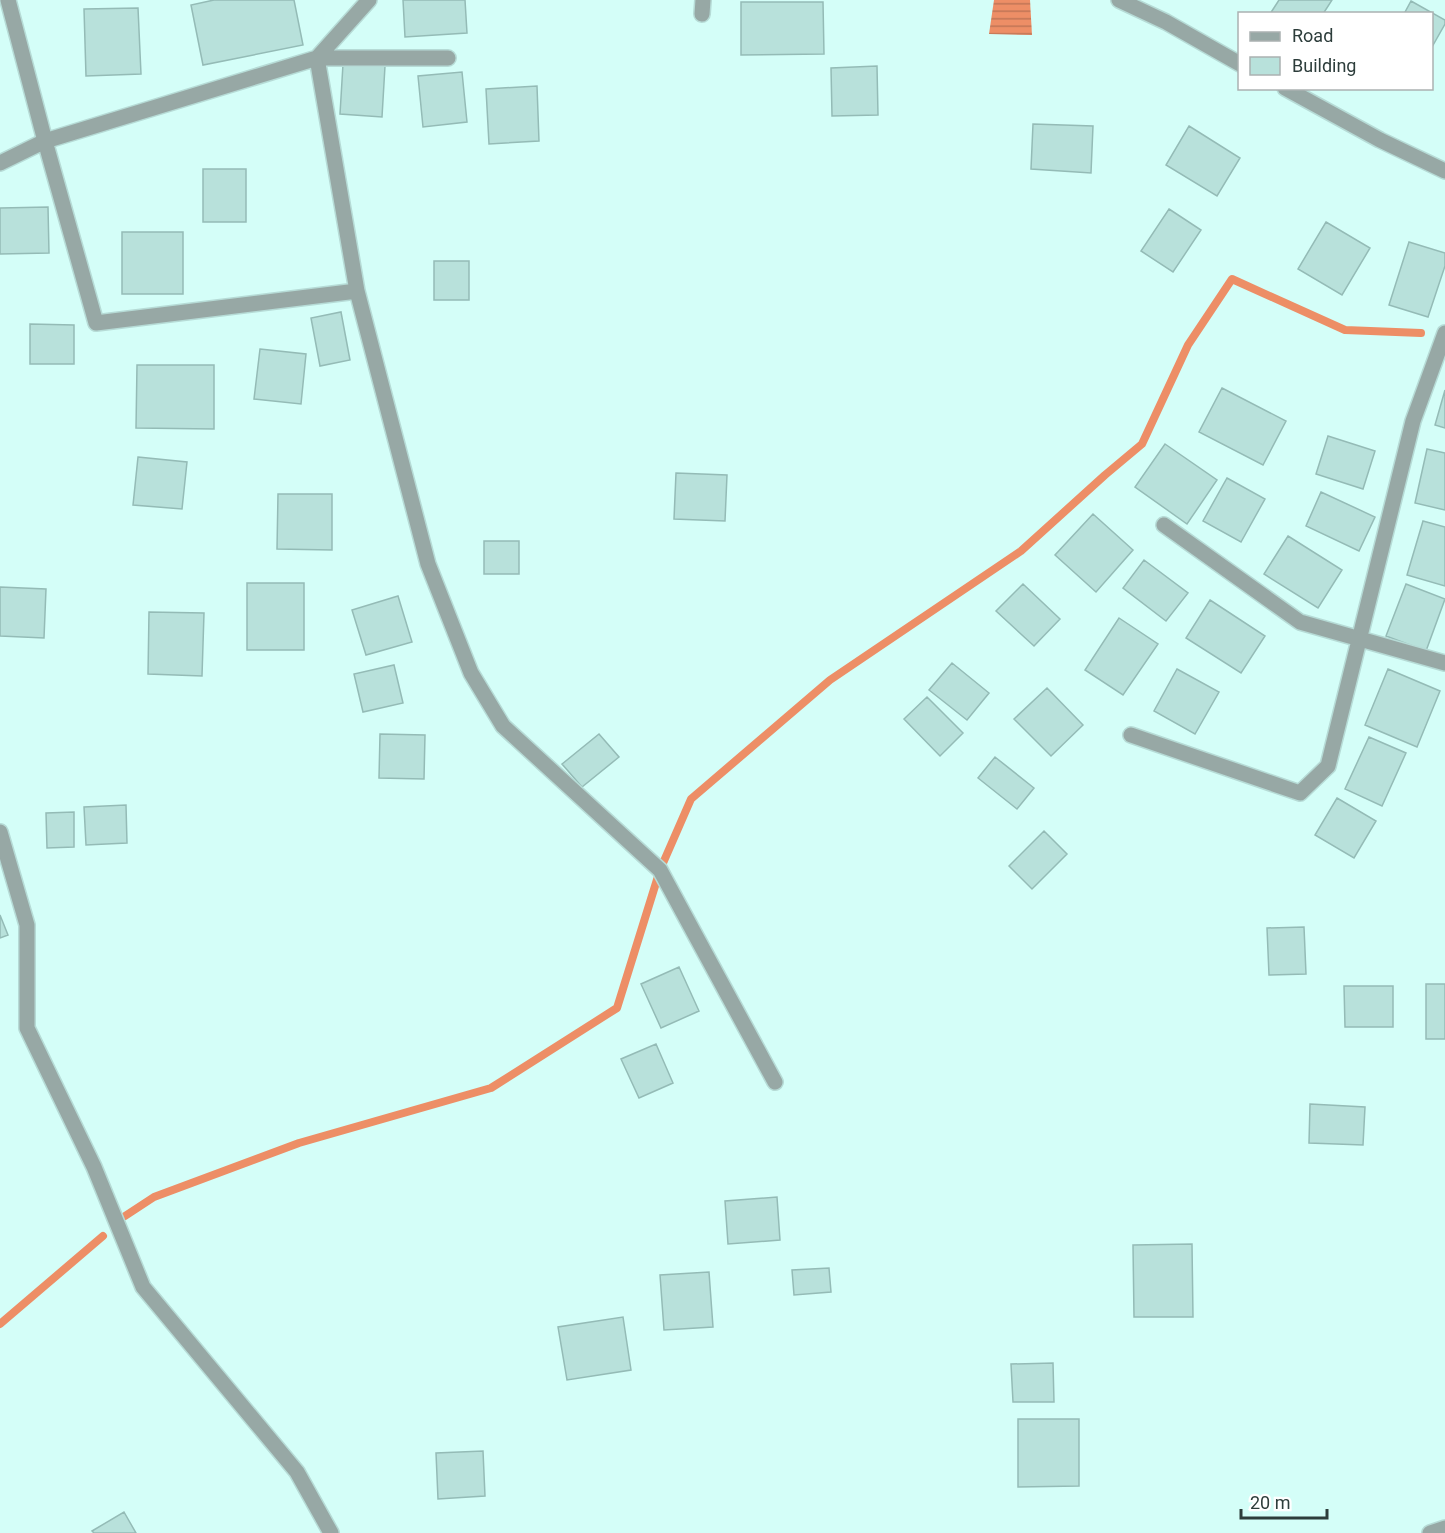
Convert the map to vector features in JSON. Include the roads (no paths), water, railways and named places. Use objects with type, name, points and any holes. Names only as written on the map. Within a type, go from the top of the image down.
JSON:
[{"type":"street","points":[[8,0],[96,323],[357,291]]},
{"type":"street","points":[[317,58],[369,0]]},
{"type":"street","points":[[1119,0],[1166,22],[1238,63]]},
{"type":"street","points":[[317,58],[357,291],[428,564],[471,673],[503,726],[660,870],[775,1082]]},
{"type":"street","points":[[0,163],[45,141],[317,58],[448,58]]},
{"type":"street","points":[[1289,90],[1380,140],[1445,171]]},
{"type":"street","points":[[1131,735],[1300,793],[1328,766],[1413,421],[1445,333]]},
{"type":"street","points":[[1164,525],[1300,622],[1445,663]]},
{"type":"street","points":[[0,832],[27,925],[27,1028],[94,1167],[143,1287],[297,1472],[331,1533]]},
{"type":"street","points":[[1430,1533],[1445,1528]]},
{"type":"waterway","points":[[125,1216],[154,1197],[299,1143],[491,1088],[617,1008],[660,870],[691,799],[830,680],[1021,551],[1142,444],[1188,345],[1232,279],[1345,330],[1421,333]]},
{"type":"waterway","points":[[0,1324],[103,1236]]}]
